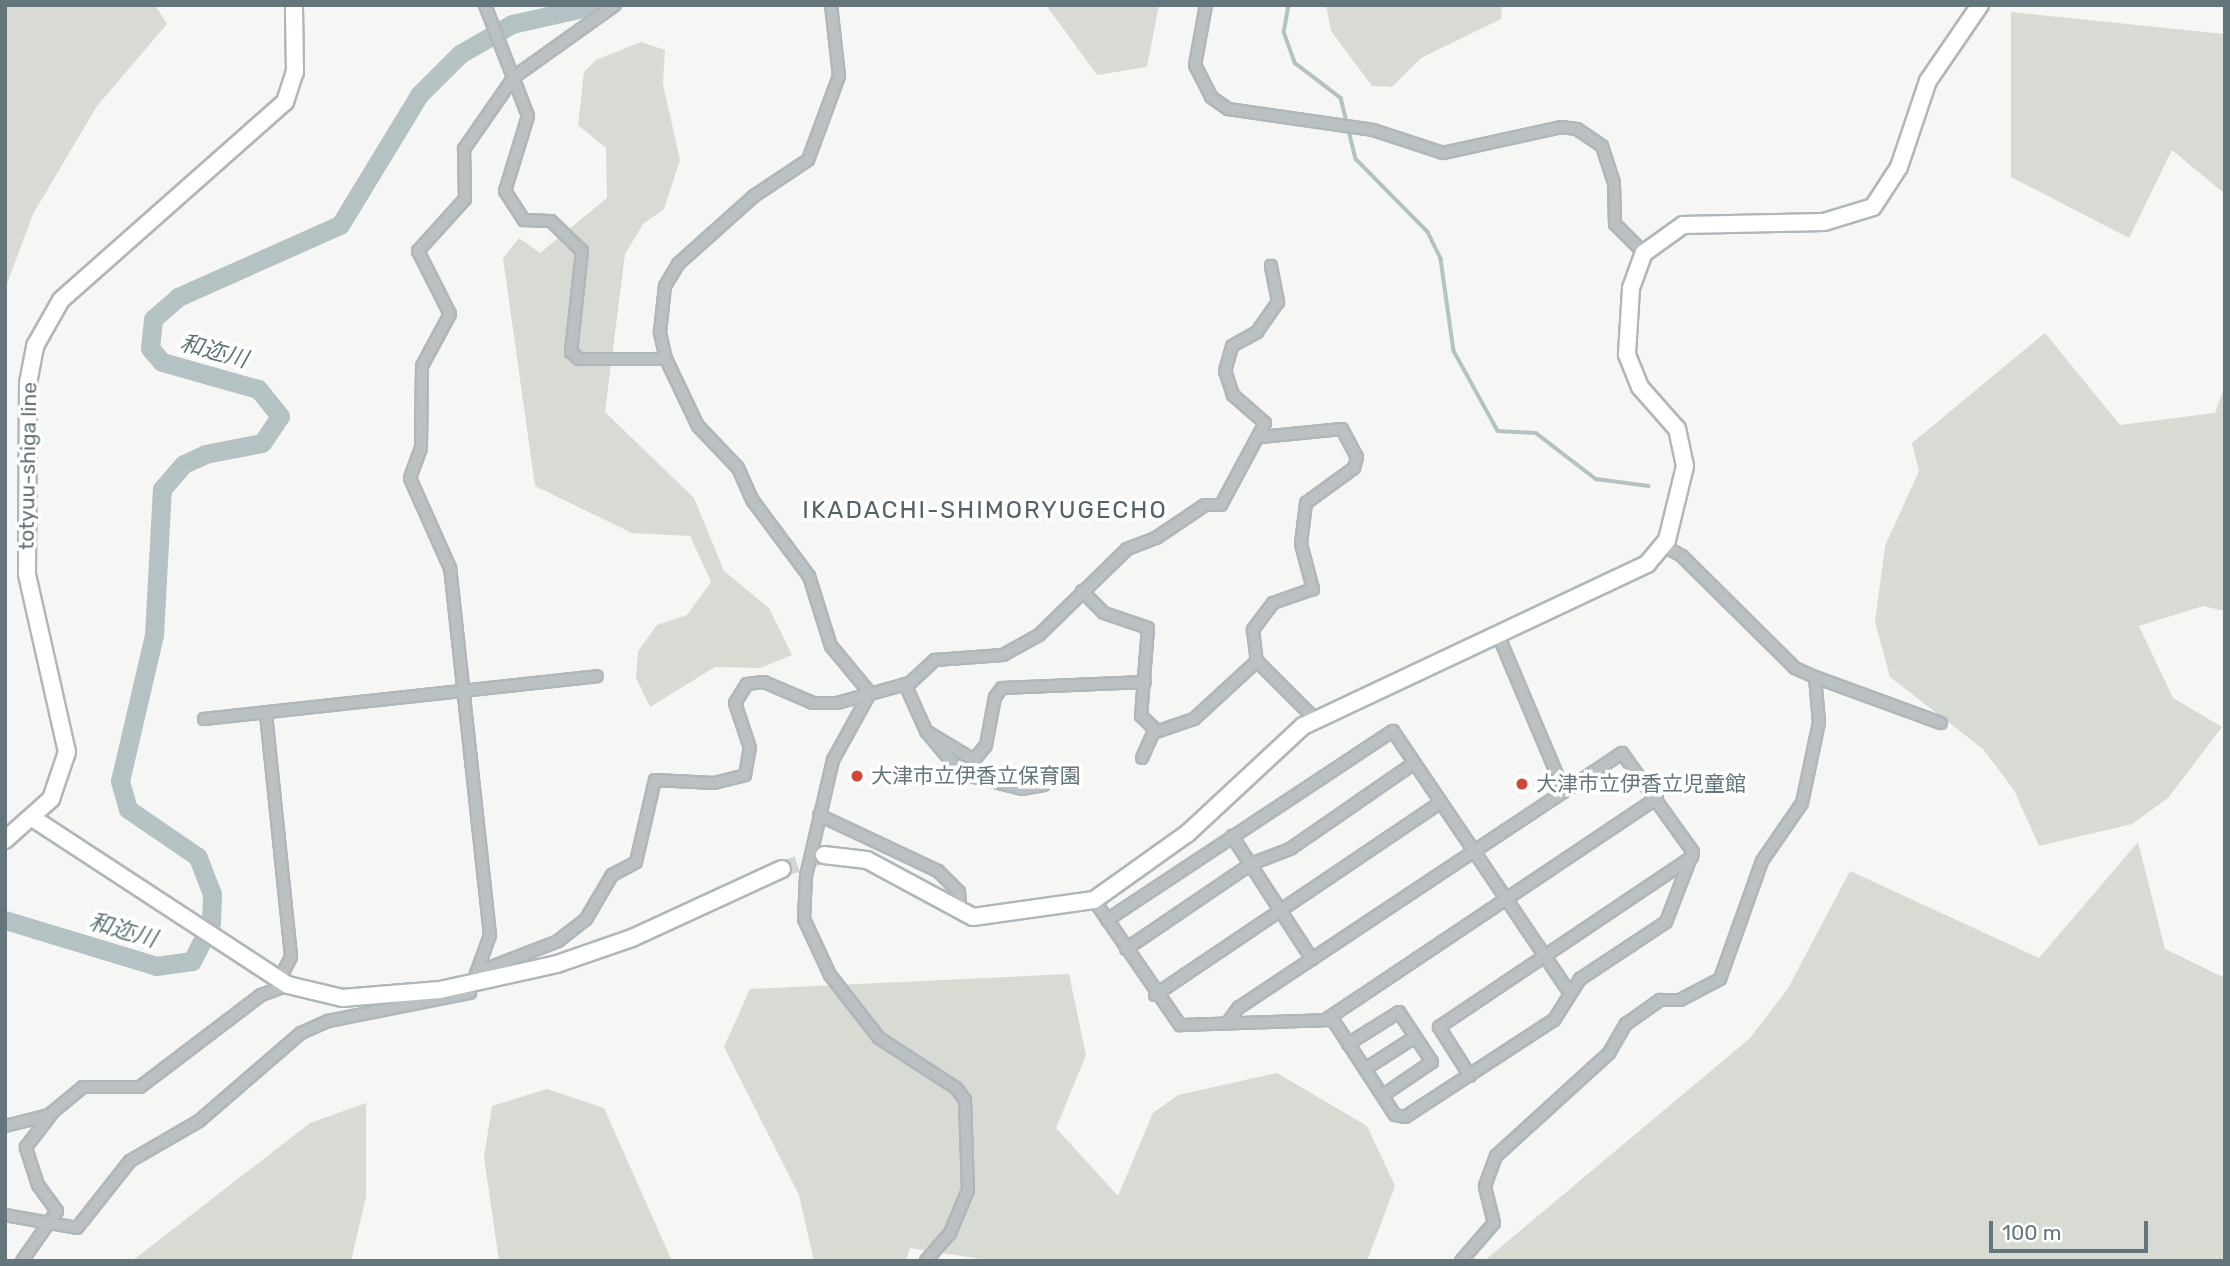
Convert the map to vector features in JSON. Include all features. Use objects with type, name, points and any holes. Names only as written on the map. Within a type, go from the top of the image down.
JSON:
[{"type":"street","name":"totyuu-shiga line","points":[[5,840],[34,819],[51,799],[67,752],[27,574],[28,383],[35,346],[61,300],[285,102],[295,72],[295,5]]},
{"type":"street","points":[[473,983],[490,935],[450,568],[410,478],[421,448],[422,366],[450,314],[418,251],[465,199],[464,149],[514,77],[615,5]]},
{"type":"street","points":[[831,5],[839,76],[808,160],[754,196],[678,264],[665,286],[660,332],[666,359],[698,426],[738,468],[753,500],[809,576],[831,646],[870,693]]},
{"type":"street","points":[[1206,5],[1195,65],[1211,97],[1228,109],[1373,130],[1443,153],[1560,127],[1577,130],[1602,146],[1614,183],[1615,225],[1640,249]]},
{"type":"street","points":[[824,855],[867,860],[961,913],[987,919],[1094,900],[1188,833],[1315,719],[1499,637],[1647,564],[1664,546],[1685,466],[1676,429],[1640,387],[1627,354],[1631,288],[1644,253],[1683,225],[1824,222],[1873,207],[1899,167],[1928,81],[1980,5]]},
{"type":"street","points":[[487,7],[528,116],[509,162],[505,191],[524,220],[551,221],[582,251],[571,352],[591,360],[666,359]]},
{"type":"street","points":[[34,819],[177,916],[248,957],[284,982],[342,998],[473,983],[558,940],[586,919],[612,875],[636,862],[655,780],[714,783],[745,775],[750,748],[735,703],[747,684],[764,681],[821,705],[905,684],[935,660],[1014,650],[1039,635],[1127,548],[1156,538],[1205,505],[1220,505],[1238,463],[1262,437],[1265,423],[1233,395],[1225,371],[1232,346],[1257,332],[1278,302],[1271,266]]},
{"type":"street","points":[[1262,437],[1342,429],[1357,457],[1354,468],[1306,503],[1301,544],[1313,589],[1273,603],[1259,615],[1253,630],[1257,661],[1315,719]]},
{"type":"street","points":[[1664,546],[1682,556],[1795,668],[1941,723]]},
{"type":"street","points":[[1082,591],[1104,613],[1148,628],[1141,716],[1157,731]]},
{"type":"street","points":[[1499,637],[1564,791]]},
{"type":"street","points":[[1142,758],[1157,731],[1194,719],[1257,661]]},
{"type":"street","points":[[204,719],[465,693],[597,676]]},
{"type":"street","points":[[1461,1261],[1494,1223],[1485,1186],[1496,1156],[1609,1053],[1626,1024],[1660,1000],[1680,1000],[1720,979],[1727,968],[1762,861],[1802,803],[1819,722],[1815,677]]},
{"type":"street","points":[[926,731],[974,760],[986,745],[995,697],[1002,688],[1145,682]]},
{"type":"street","points":[[905,684],[926,731],[962,774],[1022,789],[1044,785]]},
{"type":"street","points":[[870,693],[832,760],[802,900],[811,940],[879,1038],[956,1088],[965,1100],[968,1190],[950,1233],[926,1261]]},
{"type":"street","points":[[22,1261],[48,1228],[56,1204],[38,1185],[26,1147],[52,1112],[83,1087],[140,1087],[261,995],[284,982],[291,957],[266,714]]},
{"type":"street","points":[[1107,920],[1393,731],[1570,993]]},
{"type":"street","points":[[1228,1023],[1239,1007],[1622,753],[1657,798],[1692,857]]},
{"type":"street","points":[[1126,949],[1251,864],[1290,849],[1414,763]]},
{"type":"street","points":[[1094,900],[1155,995],[1180,1025],[1327,1019],[1657,798]]},
{"type":"street","points":[[1155,995],[1441,802]]},
{"type":"street","points":[[820,816],[938,871],[959,892],[961,913]]},
{"type":"street","points":[[1232,836],[1312,959]]},
{"type":"street","points":[[1471,1076],[1439,1027],[1692,857]]},
{"type":"street","points":[[1327,1019],[1348,1044],[1395,1115],[1405,1117],[1554,1020],[1570,993],[1667,922],[1692,857]]},
{"type":"street","points":[[5,1215],[48,1228],[77,1228],[89,1219],[130,1161],[199,1121],[316,1024],[622,942],[782,869]]},
{"type":"street","points":[[1348,1044],[1399,1012],[1432,1062],[1382,1096]]},
{"type":"street","points":[[1365,1069],[1415,1037]]},
{"type":"street","points":[[5,1126],[52,1112]]},
{"type":"shaded area","points":[[5,5],[155,5],[167,24],[97,106],[33,214],[5,289]]},
{"type":"shaded area","points":[[1046,5],[1159,5],[1147,67],[1097,75]]},
{"type":"shaded area","points":[[1326,5],[1502,5],[1501,19],[1421,58],[1392,87],[1372,86],[1331,31]]},
{"type":"shaded area","points":[[2011,12],[2225,34],[2225,194],[2172,150],[2129,238],[2011,177]]},
{"type":"shaded area","points":[[641,42],[665,50],[663,84],[680,160],[664,209],[643,224],[625,254],[605,412],[694,498],[724,571],[769,608],[792,655],[760,668],[715,667],[650,707],[636,678],[638,651],[657,625],[687,615],[711,582],[690,536],[632,533],[535,486],[503,258],[519,238],[540,253],[607,198],[606,148],[578,125],[584,72],[596,60]]},
{"type":"shaded area","points":[[2045,333],[2120,425],[2215,413],[2225,385],[2225,611],[2203,606],[2139,626],[2173,698],[2222,727],[2168,798],[2132,824],[2039,846],[2014,790],[1983,749],[1890,677],[1875,622],[1885,546],[1919,471],[1912,443]]},
{"type":"shaded area","points":[[2138,842],[2165,949],[2225,978],[2225,1261],[1484,1261],[1749,1039],[1787,990],[1850,871],[2039,958]]},
{"type":"shaded area","points":[[1069,974],[1086,1055],[1056,1128],[1118,1196],[1153,1113],[1178,1095],[1277,1073],[1367,1126],[1395,1186],[1367,1261],[994,1261],[910,1248],[906,1261],[814,1261],[799,1195],[724,1047],[750,989]]},
{"type":"shaded area","points":[[547,1089],[604,1108],[672,1261],[499,1261],[484,1157],[492,1106]]},
{"type":"shaded area","points":[[366,1103],[366,1197],[351,1261],[132,1261],[310,1123]]},
{"type":"waterway","name":"和迩川","points":[[5,920],[156,966],[192,961],[211,923],[212,894],[198,857],[128,809],[120,781],[154,635],[162,489],[184,464],[205,454],[262,443],[280,416],[258,389],[162,362],[150,348],[153,319],[178,297],[340,225],[419,95],[460,54],[512,24],[596,5]]},
{"type":"waterway","points":[[1289,5],[1284,32],[1295,63],[1341,98],[1356,159],[1428,232],[1441,259],[1454,351],[1498,431],[1536,433],[1596,479],[1649,486]]},
{"type":"tunnel","points":[[782,869],[823,856]]},
{"type":"place","name":"大津市立伊香立保育園","points":[[857,776]]},
{"type":"place","name":"大津市立伊香立児童館","points":[[1522,784]]},
{"type":"district","name":"IKADACHI-SHIMORYUGECHO","points":[[985,511]]}]
